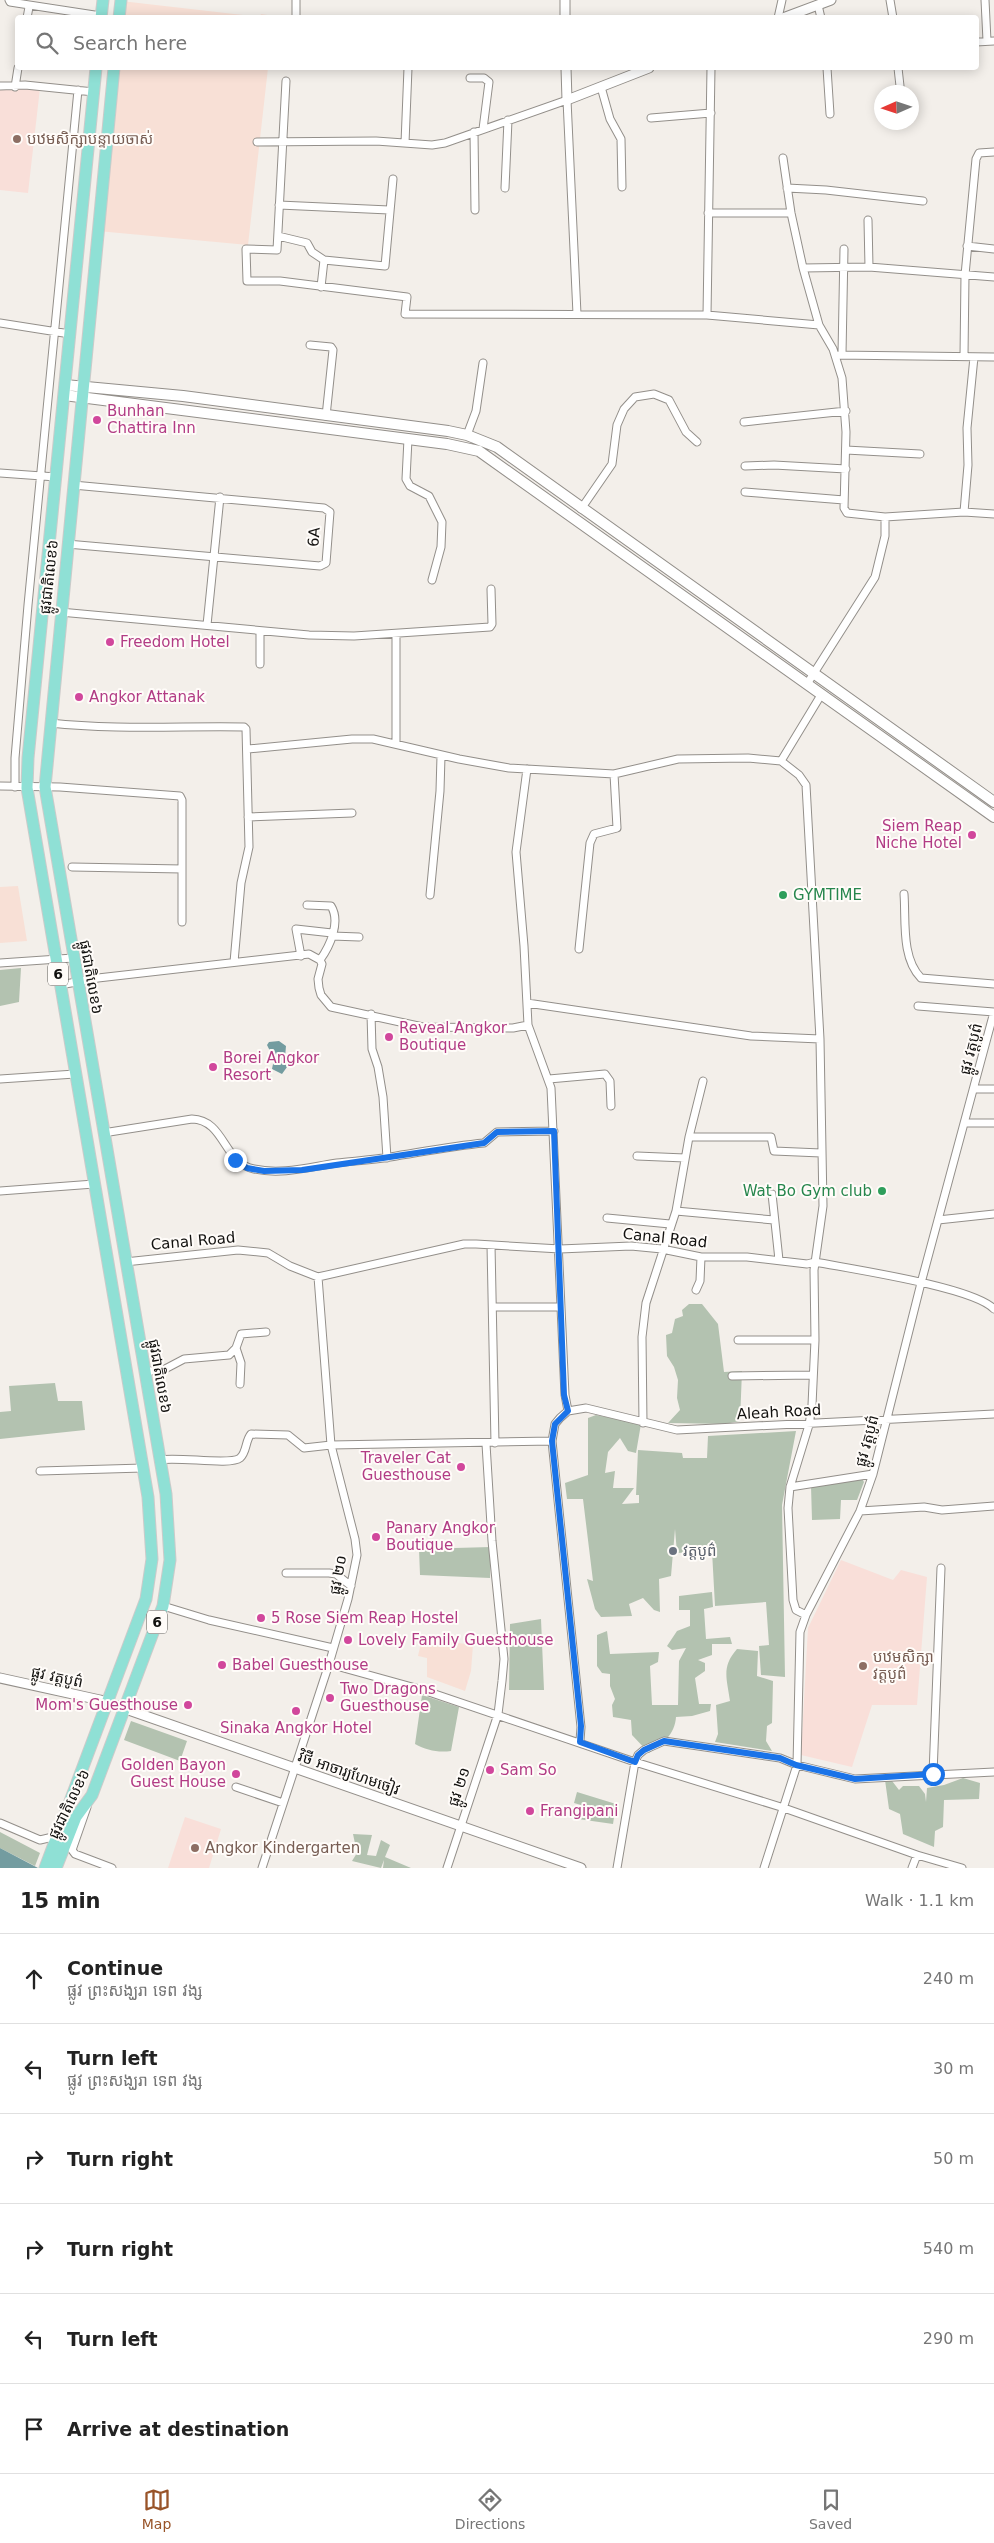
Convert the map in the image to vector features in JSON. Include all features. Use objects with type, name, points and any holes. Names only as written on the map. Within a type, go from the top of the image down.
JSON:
[{"type":"main road","points":[[101,15],[103,0]]},
{"type":"main road","points":[[119,15],[121,0]]},
{"type":"main road","name":"ផ្លូវជាតិលេខ៦","points":[[52,1865],[57,1836],[141,1615],[151,1575],[151,1520],[143,1468],[60,985],[21,788],[28,758],[96,70]]},
{"type":"main road","name":"ផ្លូវជាតិលេខ៦","points":[[52,1865],[76,1817],[92,1795],[163,1606],[169,1578],[170,1538],[160,1460],[45,787],[49,723],[114,70]]},
{"type":"main road","points":[[64,390],[173,395],[467,435],[497,447],[581,509],[994,802]]},
{"type":"main road","points":[[82,391],[408,438],[479,451],[572,519],[994,817]]},
{"type":"street","points":[[10,0],[10,2],[29,7],[87,15]]},
{"type":"street","points":[[296,0],[296,15]]},
{"type":"street","points":[[565,0],[565,15]]},
{"type":"street","points":[[779,15],[782,0]]},
{"type":"street","points":[[791,15],[831,0]]},
{"type":"street","points":[[890,0],[892,15]]},
{"type":"street","points":[[985,0],[991,41]]},
{"type":"street","points":[[818,5],[820,15]]},
{"type":"street","points":[[28,15],[29,7]]},
{"type":"street","points":[[15,87],[18,70]]},
{"type":"street","points":[[406,143],[408,70]]},
{"type":"street","points":[[566,70],[577,314]]},
{"type":"street","points":[[256,142],[406,143],[432,145],[445,143],[567,100],[643,70]]},
{"type":"street","points":[[707,315],[711,70]]},
{"type":"street","points":[[827,70],[830,114]]},
{"type":"street","points":[[898,70],[900,85]]},
{"type":"street","points":[[470,78],[484,78],[489,82],[484,129]]},
{"type":"street","points":[[286,81],[277,250],[246,249],[247,280],[280,281],[407,297],[405,314],[707,315],[820,325]]},
{"type":"street","points":[[0,86],[15,87],[25,85],[94,92]]},
{"type":"street","points":[[600,87],[610,119],[621,140],[622,187]]},
{"type":"street","points":[[21,788],[15,758],[40,476],[78,90]]},
{"type":"street","points":[[650,118],[710,113]]},
{"type":"street","points":[[505,188],[508,120]]},
{"type":"street","points":[[474,132],[475,210]]},
{"type":"street","points":[[964,356],[965,275],[976,160],[980,153],[994,152]]},
{"type":"street","points":[[783,158],[791,213],[803,268],[820,325],[839,355]]},
{"type":"street","points":[[70,174],[85,175]]},
{"type":"street","points":[[278,236],[307,243],[312,252],[324,260],[385,266],[393,178]]},
{"type":"street","points":[[787,188],[826,190],[924,201]]},
{"type":"street","points":[[279,205],[389,210]]},
{"type":"street","points":[[708,214],[791,213]]},
{"type":"street","points":[[868,220],[869,267]]},
{"type":"street","points":[[967,246],[994,249]]},
{"type":"street","points":[[844,249],[839,355],[846,411],[844,500],[847,513],[885,517],[964,512],[994,514]]},
{"type":"street","points":[[321,287],[324,260]]},
{"type":"street","points":[[62,261],[77,262]]},
{"type":"street","points":[[803,268],[869,267],[994,277]]},
{"type":"street","points":[[0,323],[70,334]]},
{"type":"street","points":[[310,345],[331,347],[333,350],[326,416]]},
{"type":"street","points":[[839,355],[994,357]]},
{"type":"street","points":[[964,512],[968,465],[967,428],[974,357]]},
{"type":"street","points":[[467,435],[476,412],[483,363]]},
{"type":"street","points":[[581,509],[612,464],[616,425],[624,409],[635,397],[654,394],[669,400],[674,406],[679,421],[697,442]]},
{"type":"street","points":[[744,422],[846,411]]},
{"type":"street","points":[[408,438],[406,480],[410,486],[429,496],[442,522],[442,540],[432,580]]},
{"type":"street","points":[[846,450],[920,454]]},
{"type":"street","points":[[745,466],[774,465],[846,469]]},
{"type":"street","points":[[0,473],[56,477]]},
{"type":"street","name":"6A","points":[[67,544],[320,566],[326,563],[330,512],[327,509],[220,497],[73,485]]},
{"type":"street","points":[[745,492],[844,500]]},
{"type":"street","points":[[207,625],[220,497]]},
{"type":"street","points":[[807,684],[875,577],[880,563],[885,536],[885,517]]},
{"type":"street","points":[[60,612],[260,631],[354,636],[396,634],[490,627],[492,624],[491,589]]},
{"type":"street","points":[[260,631],[260,664]]},
{"type":"street","points":[[396,634],[396,744]]},
{"type":"street","points":[[782,761],[822,695]]},
{"type":"street","points":[[49,723],[87,727],[244,727],[248,733],[249,847],[241,883],[234,962]]},
{"type":"street","points":[[248,749],[352,739],[373,739],[441,756],[527,769],[614,774],[678,759],[748,758],[782,761],[799,775],[806,785],[820,1039],[823,1206],[815,1262],[815,1340],[809,1425],[790,1487],[788,1508],[793,1600],[796,1610],[806,1615]]},
{"type":"street","points":[[430,895],[440,791],[441,756]]},
{"type":"street","points":[[527,769],[516,852],[528,1025],[549,1078],[554,1131],[560,1249],[564,1395],[568,1411],[555,1424],[552,1441],[581,1726],[580,1742]]},
{"type":"street","points":[[579,949],[590,843],[592,837],[598,832],[613,831],[617,828],[614,774]]},
{"type":"street","points":[[0,786],[180,796],[182,800],[182,922]]},
{"type":"street","points":[[248,817],[352,813]]},
{"type":"street","points":[[72,867],[182,869]]},
{"type":"street","points":[[904,894],[908,950],[916,973],[921,978],[994,984]]},
{"type":"street","points":[[307,905],[331,906],[334,912],[332,935],[320,960],[322,964],[318,979],[321,995],[331,1007],[371,1014],[404,1024],[423,1026],[513,1028],[528,1025]]},
{"type":"street","points":[[301,956],[296,929],[359,937]]},
{"type":"street","points":[[60,985],[77,981],[309,954],[320,960]]},
{"type":"street","points":[[0,963],[55,961],[73,958]]},
{"type":"street","points":[[527,1003],[751,1036],[820,1039]]},
{"type":"street","points":[[918,1006],[994,1012]]},
{"type":"street","name":"ផ្លូវ វត្តបូព៌","points":[[764,1868],[796,1765],[800,1632],[806,1615],[860,1511],[873,1474],[921,1283],[975,1089],[994,1012]]},
{"type":"street","points":[[371,1014],[372,1049],[384,1097],[387,1158]]},
{"type":"street","points":[[0,1079],[75,1074]]},
{"type":"street","points":[[549,1078],[605,1074],[610,1081],[611,1106]]},
{"type":"street","points":[[643,1423],[644,1320],[646,1303],[670,1224],[676,1211],[689,1137],[703,1081]]},
{"type":"street","points":[[975,1089],[994,1089]]},
{"type":"street","points":[[103,1133],[192,1119],[204,1120],[214,1127],[235,1160],[247,1168],[264,1171],[302,1170],[484,1143],[497,1132],[554,1131]]},
{"type":"street","points":[[965,1123],[994,1123]]},
{"type":"street","points":[[689,1137],[772,1137],[774,1151],[821,1152]]},
{"type":"street","points":[[637,1156],[685,1158]]},
{"type":"street","points":[[0,1191],[94,1184]]},
{"type":"street","points":[[772,1194],[778,1260]]},
{"type":"street","points":[[676,1211],[774,1220]]},
{"type":"street","points":[[938,1220],[994,1214]]},
{"type":"street","points":[[607,1218],[670,1224]]},
{"type":"street","name":"Canal Road","points":[[126,1262],[230,1250],[246,1251],[274,1255],[290,1266],[318,1277],[464,1244],[560,1249],[631,1246],[662,1249],[701,1257],[778,1260],[807,1264],[815,1262],[921,1283],[976,1297],[994,1309]]},
{"type":"street","points":[[492,1245],[495,1443]]},
{"type":"street","points":[[696,1290],[700,1281],[701,1257]]},
{"type":"street","name":"ផ្លូវ ២០","points":[[262,1868],[329,1664],[351,1586],[357,1555],[356,1539],[330,1445],[318,1277]]},
{"type":"street","points":[[494,1307],[561,1307]]},
{"type":"street","points":[[144,1372],[168,1368],[184,1360],[229,1355],[236,1348],[241,1334],[266,1332]]},
{"type":"street","points":[[738,1340],[815,1340]]},
{"type":"street","points":[[236,1348],[241,1363],[240,1384]]},
{"type":"street","points":[[732,1376],[812,1374]]},
{"type":"street","name":"Aleah Road","points":[[568,1411],[586,1408],[677,1430],[809,1425],[994,1414]]},
{"type":"street","points":[[160,1460],[172,1457],[221,1462],[237,1460],[243,1454],[251,1434],[288,1435],[304,1448],[330,1445],[486,1444],[552,1441]]},
{"type":"street","name":"ផ្លូវ ២១","points":[[447,1868],[498,1714],[504,1659],[492,1541],[486,1444]]},
{"type":"street","points":[[40,1471],[143,1468]]},
{"type":"street","points":[[790,1487],[873,1474]]},
{"type":"street","points":[[860,1511],[924,1507],[942,1510],[994,1506]]},
{"type":"street","points":[[933,1774],[941,1568]]},
{"type":"street","points":[[286,1573],[336,1574],[351,1586]]},
{"type":"street","points":[[163,1606],[209,1620],[333,1648]]},
{"type":"street","points":[[329,1664],[423,1690],[498,1714],[635,1762],[784,1808],[916,1855],[962,1868]]},
{"type":"street","name":"ផ្លូវ វត្តបូព៌","points":[[0,1678],[108,1703]]},
{"type":"street","name":"វិថី អាចារ្យហែមចៀវ","points":[[108,1703],[581,1868]]},
{"type":"street","points":[[617,1868],[635,1762],[638,1755],[644,1750],[664,1741],[780,1758],[796,1765],[855,1779],[994,1772]]},
{"type":"street","points":[[236,1786],[283,1803]]},
{"type":"street","points":[[92,1795],[72,1850],[75,1854],[112,1868]]},
{"type":"street","points":[[0,1823],[40,1840],[57,1836]]},
{"type":"street","points":[[912,1868],[916,1855]]},
{"type":"shaded area","points":[[121,1],[243,15],[120,15]]},
{"type":"shaded area","points":[[115,70],[268,70],[248,245],[98,231]]},
{"type":"shaded area","name":"បឋមសិក្សាបន្ទាយចាស់","points":[[0,87],[40,88],[28,193],[0,190]]},
{"type":"shaded area","points":[[18,886],[27,941],[0,943],[0,887]]},
{"type":"shaded area","name":"បឋមសិក្សា វត្តបូព៌","points":[[841,1560],[893,1580],[901,1570],[927,1577],[917,1705],[872,1705],[852,1767],[801,1755],[808,1628]]},
{"type":"shaded area","points":[[422,1638],[473,1645],[471,1671],[465,1691],[427,1677],[427,1658],[418,1656]]},
{"type":"shaded area","name":"Angkor Kindergarten","points":[[185,1817],[221,1829],[209,1868],[168,1868]]},
{"type":"green space","points":[[21,968],[19,1002],[0,1006],[0,970]]},
{"type":"green space","points":[[689,1304],[702,1304],[718,1324],[724,1372],[742,1371],[740,1421],[725,1424],[668,1423],[680,1410],[677,1398],[678,1380],[674,1367],[667,1356],[666,1335],[672,1333],[675,1319],[683,1316],[682,1310]]},
{"type":"green space","points":[[55,1383],[58,1401],[82,1401],[85,1430],[0,1439],[0,1412],[11,1411],[9,1386]]},
{"type":"green space","points":[[596,1415],[641,1424],[636,1453],[628,1451],[620,1438],[608,1452],[605,1473],[615,1471],[613,1488],[634,1488],[622,1504],[639,1503],[639,1495],[636,1495],[638,1450],[682,1453],[683,1458],[707,1458],[708,1436],[796,1431],[782,1505],[785,1677],[761,1675],[759,1646],[769,1645],[766,1602],[715,1606],[712,1551],[677,1553],[675,1529],[671,1576],[659,1579],[660,1612],[654,1610],[643,1598],[629,1604],[632,1616],[601,1617],[595,1609],[587,1579],[593,1581],[583,1499],[567,1499],[565,1483],[588,1475],[588,1418]]},
{"type":"green space","points":[[861,1477],[864,1482],[857,1500],[841,1500],[840,1519],[812,1520],[811,1486]]},
{"type":"green space","points":[[491,1547],[490,1578],[420,1575],[419,1549]]},
{"type":"green space","points":[[712,1592],[713,1607],[704,1609],[706,1639],[730,1637],[732,1644],[712,1644],[712,1655],[698,1660],[705,1663],[705,1671],[695,1678],[699,1704],[711,1704],[710,1711],[692,1716],[676,1717],[671,1733],[659,1746],[649,1753],[632,1735],[631,1720],[613,1717],[612,1705],[615,1699],[610,1686],[610,1674],[602,1673],[597,1666],[597,1635],[607,1631],[610,1654],[659,1652],[658,1662],[650,1666],[652,1705],[678,1705],[679,1661],[686,1648],[672,1650],[667,1646],[677,1631],[690,1626],[690,1610],[679,1610],[679,1596]]},
{"type":"green space","points":[[541,1619],[544,1690],[509,1690],[510,1624]]},
{"type":"green space","points":[[737,1649],[758,1651],[757,1676],[773,1681],[772,1723],[767,1726],[766,1741],[772,1751],[715,1742],[718,1734],[716,1705],[730,1701],[726,1674],[729,1662]]},
{"type":"green space","points":[[422,1695],[459,1707],[451,1751],[441,1752],[415,1744]]},
{"type":"green space","points":[[131,1721],[187,1741],[180,1761],[124,1740]]},
{"type":"green space","points":[[889,1777],[899,1790],[903,1786],[919,1786],[925,1794],[926,1802],[927,1788],[944,1785],[963,1778],[980,1783],[979,1799],[944,1800],[943,1827],[935,1831],[934,1847],[903,1834],[900,1814],[889,1809],[885,1780]]},
{"type":"green space","points":[[577,1792],[616,1804],[613,1824],[578,1819],[581,1805],[574,1803]]},
{"type":"green space","points":[[0,1832],[40,1853],[35,1866],[0,1848]]},
{"type":"green space","points":[[353,1834],[372,1835],[367,1855],[376,1856],[381,1840],[390,1845],[385,1857],[411,1868],[383,1868],[384,1860],[381,1868],[352,1861],[357,1853]]},
{"type":"water","points":[[279,1041],[286,1046],[285,1057],[287,1067],[282,1074],[272,1069],[274,1059],[267,1045],[269,1042]]},
{"type":"water","points":[[0,1848],[38,1868],[0,1868]]},
{"type":"place","name":"បឋមសិក្សាបន្ទាយចាស់","points":[[17,139]]},
{"type":"place","name":"Bunhan Chattira Inn","points":[[97,420]]},
{"type":"place","name":"Freedom Hotel","points":[[110,642]]},
{"type":"place","name":"Angkor Attanak","points":[[79,697]]},
{"type":"place","name":"Siem Reap Niche Hotel","points":[[972,835]]},
{"type":"place","name":"GYMTIME","points":[[783,895]]},
{"type":"place","name":"Reveal Angkor Boutique","points":[[389,1037]]},
{"type":"place","name":"Borei Angkor Resort","points":[[213,1067]]},
{"type":"place","name":"Wat Bo Gym club","points":[[882,1191]]},
{"type":"place","name":"Traveler Cat Guesthouse","points":[[461,1467]]},
{"type":"place","name":"Panary Angkor Boutique","points":[[376,1537]]},
{"type":"place","name":"វត្តបូព៌","points":[[673,1551]]},
{"type":"place","name":"5 Rose Siem Reap Hostel","points":[[261,1618]]},
{"type":"place","name":"Lovely Family Guesthouse","points":[[348,1640]]},
{"type":"place","name":"Babel Guesthouse","points":[[222,1665]]},
{"type":"place","name":"បឋមសិក្សា វត្តបូព៌","points":[[863,1666]]},
{"type":"place","name":"Two Dragons Guesthouse","points":[[330,1698]]},
{"type":"place","name":"Mom's Guesthouse","points":[[188,1705]]},
{"type":"place","name":"Sinaka Angkor Hotel","points":[[296,1711]]},
{"type":"place","name":"Sam So","points":[[490,1770]]},
{"type":"place","name":"Golden Bayon Guest House","points":[[236,1774]]},
{"type":"place","name":"Frangipani","points":[[530,1811]]},
{"type":"place","name":"Angkor Kindergarten","points":[[195,1848]]},
{"type":"route","points":[[235,1160],[247,1168],[264,1171],[302,1170],[484,1143],[497,1132],[554,1131],[560,1249],[564,1395],[568,1411],[555,1424],[552,1441],[581,1726],[580,1742],[635,1762],[638,1755],[644,1750],[664,1741],[688,1743],[780,1758],[796,1765],[855,1779],[933,1774]]}]
